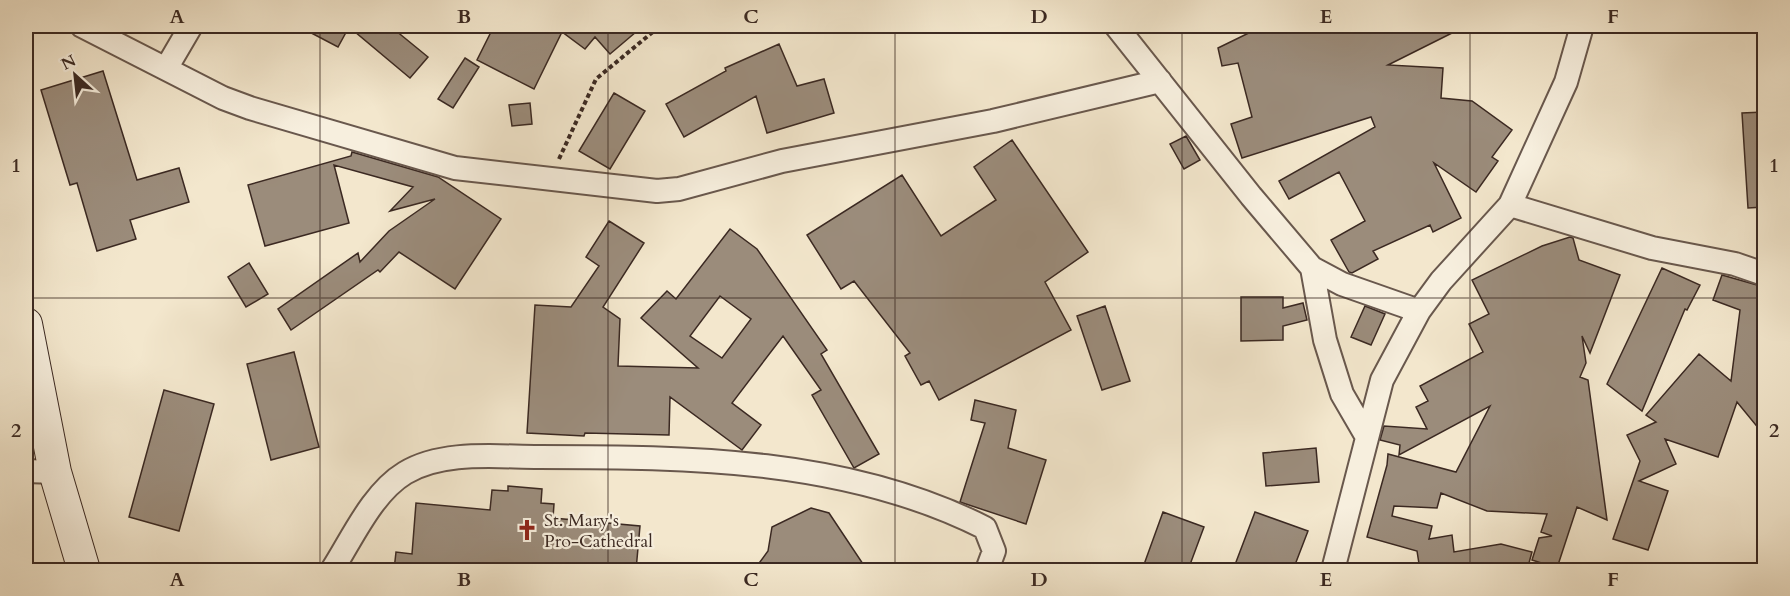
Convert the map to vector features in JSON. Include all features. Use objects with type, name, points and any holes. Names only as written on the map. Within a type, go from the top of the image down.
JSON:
[{"type":"street","points":[[82,26],[167,67],[223,98],[295,122],[455,168],[657,192],[679,189],[782,161],[993,121],[1160,81]]},
{"type":"street","points":[[167,67],[191,26]]},
{"type":"street","points":[[1116,26],[1251,196],[1312,267],[1342,284],[1419,311]]},
{"type":"street","points":[[1336,569],[1382,380],[1419,311],[1441,281],[1510,205],[1566,82],[1582,26]]},
{"type":"street","points":[[1510,205],[1652,248],[1735,264],[1764,274]]},
{"type":"street","points":[[1312,267],[1325,340],[1342,394],[1367,437]]},
{"type":"street","points":[[26,324],[40,472],[84,570]]},
{"type":"street","points":[[332,570],[389,485],[405,473],[424,464],[457,458],[618,457],[773,465],[868,484],[961,516],[985,528],[994,550],[987,570]]},
{"type":"path","points":[[550,178],[596,79],[660,26]]},
{"type":"building","points":[[298,26],[390,26],[428,57],[410,78],[349,27],[338,47]]},
{"type":"building","points":[[494,26],[643,26],[610,54],[595,37],[585,49],[562,32],[534,89],[477,60]]},
{"type":"building","points":[[1263,26],[1466,26],[1388,65],[1443,68],[1441,98],[1472,101],[1512,130],[1492,157],[1498,161],[1476,192],[1434,163],[1461,218],[1433,232],[1430,225],[1373,251],[1378,259],[1352,273],[1349,272],[1331,240],[1365,221],[1339,172],[1289,199],[1279,181],[1375,127],[1371,117],[1242,158],[1231,124],[1252,117],[1238,63],[1222,66],[1218,48]]},
{"type":"building","points":[[779,44],[797,86],[824,79],[834,113],[767,133],[756,96],[684,137],[666,104],[726,71],[725,68]]},
{"type":"building","points":[[465,58],[479,67],[453,108],[438,99]]},
{"type":"building","points":[[103,71],[137,180],[179,168],[189,202],[130,220],[136,239],[97,251],[77,183],[70,185],[41,90]]},
{"type":"building","points":[[614,93],[645,111],[610,169],[579,151]]},
{"type":"building","points":[[530,103],[532,124],[512,126],[509,105]]},
{"type":"building","points":[[1764,112],[1764,207],[1748,208],[1742,113]]},
{"type":"building","points":[[1186,136],[1200,160],[1184,169],[1170,144]]},
{"type":"building","points":[[1012,140],[1088,252],[1045,282],[1071,330],[939,400],[929,381],[921,385],[905,356],[910,353],[854,281],[841,289],[807,235],[902,175],[941,236],[996,200],[974,167]]},
{"type":"building","points":[[352,152],[438,177],[501,219],[455,289],[399,252],[380,272],[378,270],[291,330],[278,309],[358,253],[360,262],[389,231],[435,199],[390,211],[413,187],[334,165],[349,223],[265,246],[248,185],[351,156]]},
{"type":"building","points":[[609,221],[644,243],[603,307],[620,319],[618,366],[698,368],[641,318],[667,291],[676,299],[730,229],[757,249],[827,350],[821,354],[879,454],[854,468],[812,395],[821,390],[783,336],[732,403],[761,425],[742,450],[670,397],[669,435],[585,433],[584,436],[527,433],[535,305],[571,307],[599,266],[586,257]],"holes":[[[720,296],[751,319],[722,358],[690,336]]]},
{"type":"building","points":[[1573,238],[1579,260],[1620,275],[1590,353],[1582,336],[1586,363],[1580,377],[1588,380],[1607,520],[1577,507],[1557,568],[1532,560],[1539,538],[1552,536],[1541,532],[1547,514],[1487,511],[1441,493],[1437,508],[1394,506],[1392,516],[1432,526],[1429,539],[1452,535],[1454,552],[1501,544],[1532,552],[1527,570],[1420,570],[1417,551],[1367,537],[1388,454],[1456,472],[1490,406],[1399,455],[1400,445],[1380,440],[1384,426],[1427,429],[1416,407],[1428,401],[1420,386],[1483,352],[1469,324],[1489,314],[1472,280],[1542,246]]},
{"type":"building","points":[[249,263],[268,294],[246,307],[228,277]]},
{"type":"building","points":[[1662,268],[1700,285],[1687,310],[1685,309],[1642,411],[1607,384]]},
{"type":"building","points":[[1722,275],[1764,287],[1764,435],[1737,402],[1718,457],[1665,439],[1676,464],[1639,481],[1668,491],[1648,550],[1613,539],[1640,461],[1627,435],[1656,422],[1646,415],[1699,354],[1731,381],[1740,310],[1713,300]]},
{"type":"building","points":[[1241,297],[1283,297],[1283,308],[1303,303],[1307,320],[1283,326],[1283,340],[1241,341]]},
{"type":"building","points":[[1105,306],[1130,381],[1102,390],[1077,316]]},
{"type":"building","points":[[1365,306],[1385,314],[1371,345],[1351,337]]},
{"type":"building","points":[[294,352],[319,447],[271,460],[247,364]]},
{"type":"building","points":[[164,390],[214,404],[179,531],[129,517]]},
{"type":"building","points":[[975,400],[1016,410],[1008,448],[1046,460],[1026,524],[960,502],[985,423],[971,420]]},
{"type":"building","points":[[1316,448],[1319,482],[1266,486],[1263,453]]},
{"type":"building","name":"St. Mary's Pro-Cathedral","points":[[508,486],[542,489],[541,503],[554,504],[553,518],[640,526],[636,570],[394,570],[396,552],[412,554],[416,503],[490,510],[492,490],[508,491]]},
{"type":"building","points":[[811,508],[829,513],[867,570],[754,570],[768,551],[772,527]]},
{"type":"building","points":[[1163,512],[1204,527],[1188,570],[1142,570]]},
{"type":"building","points":[[1255,512],[1308,531],[1293,570],[1233,570]]},
{"type":"place","name":"St. Mary's Pro-Cathedral","points":[[527,530]]}]
